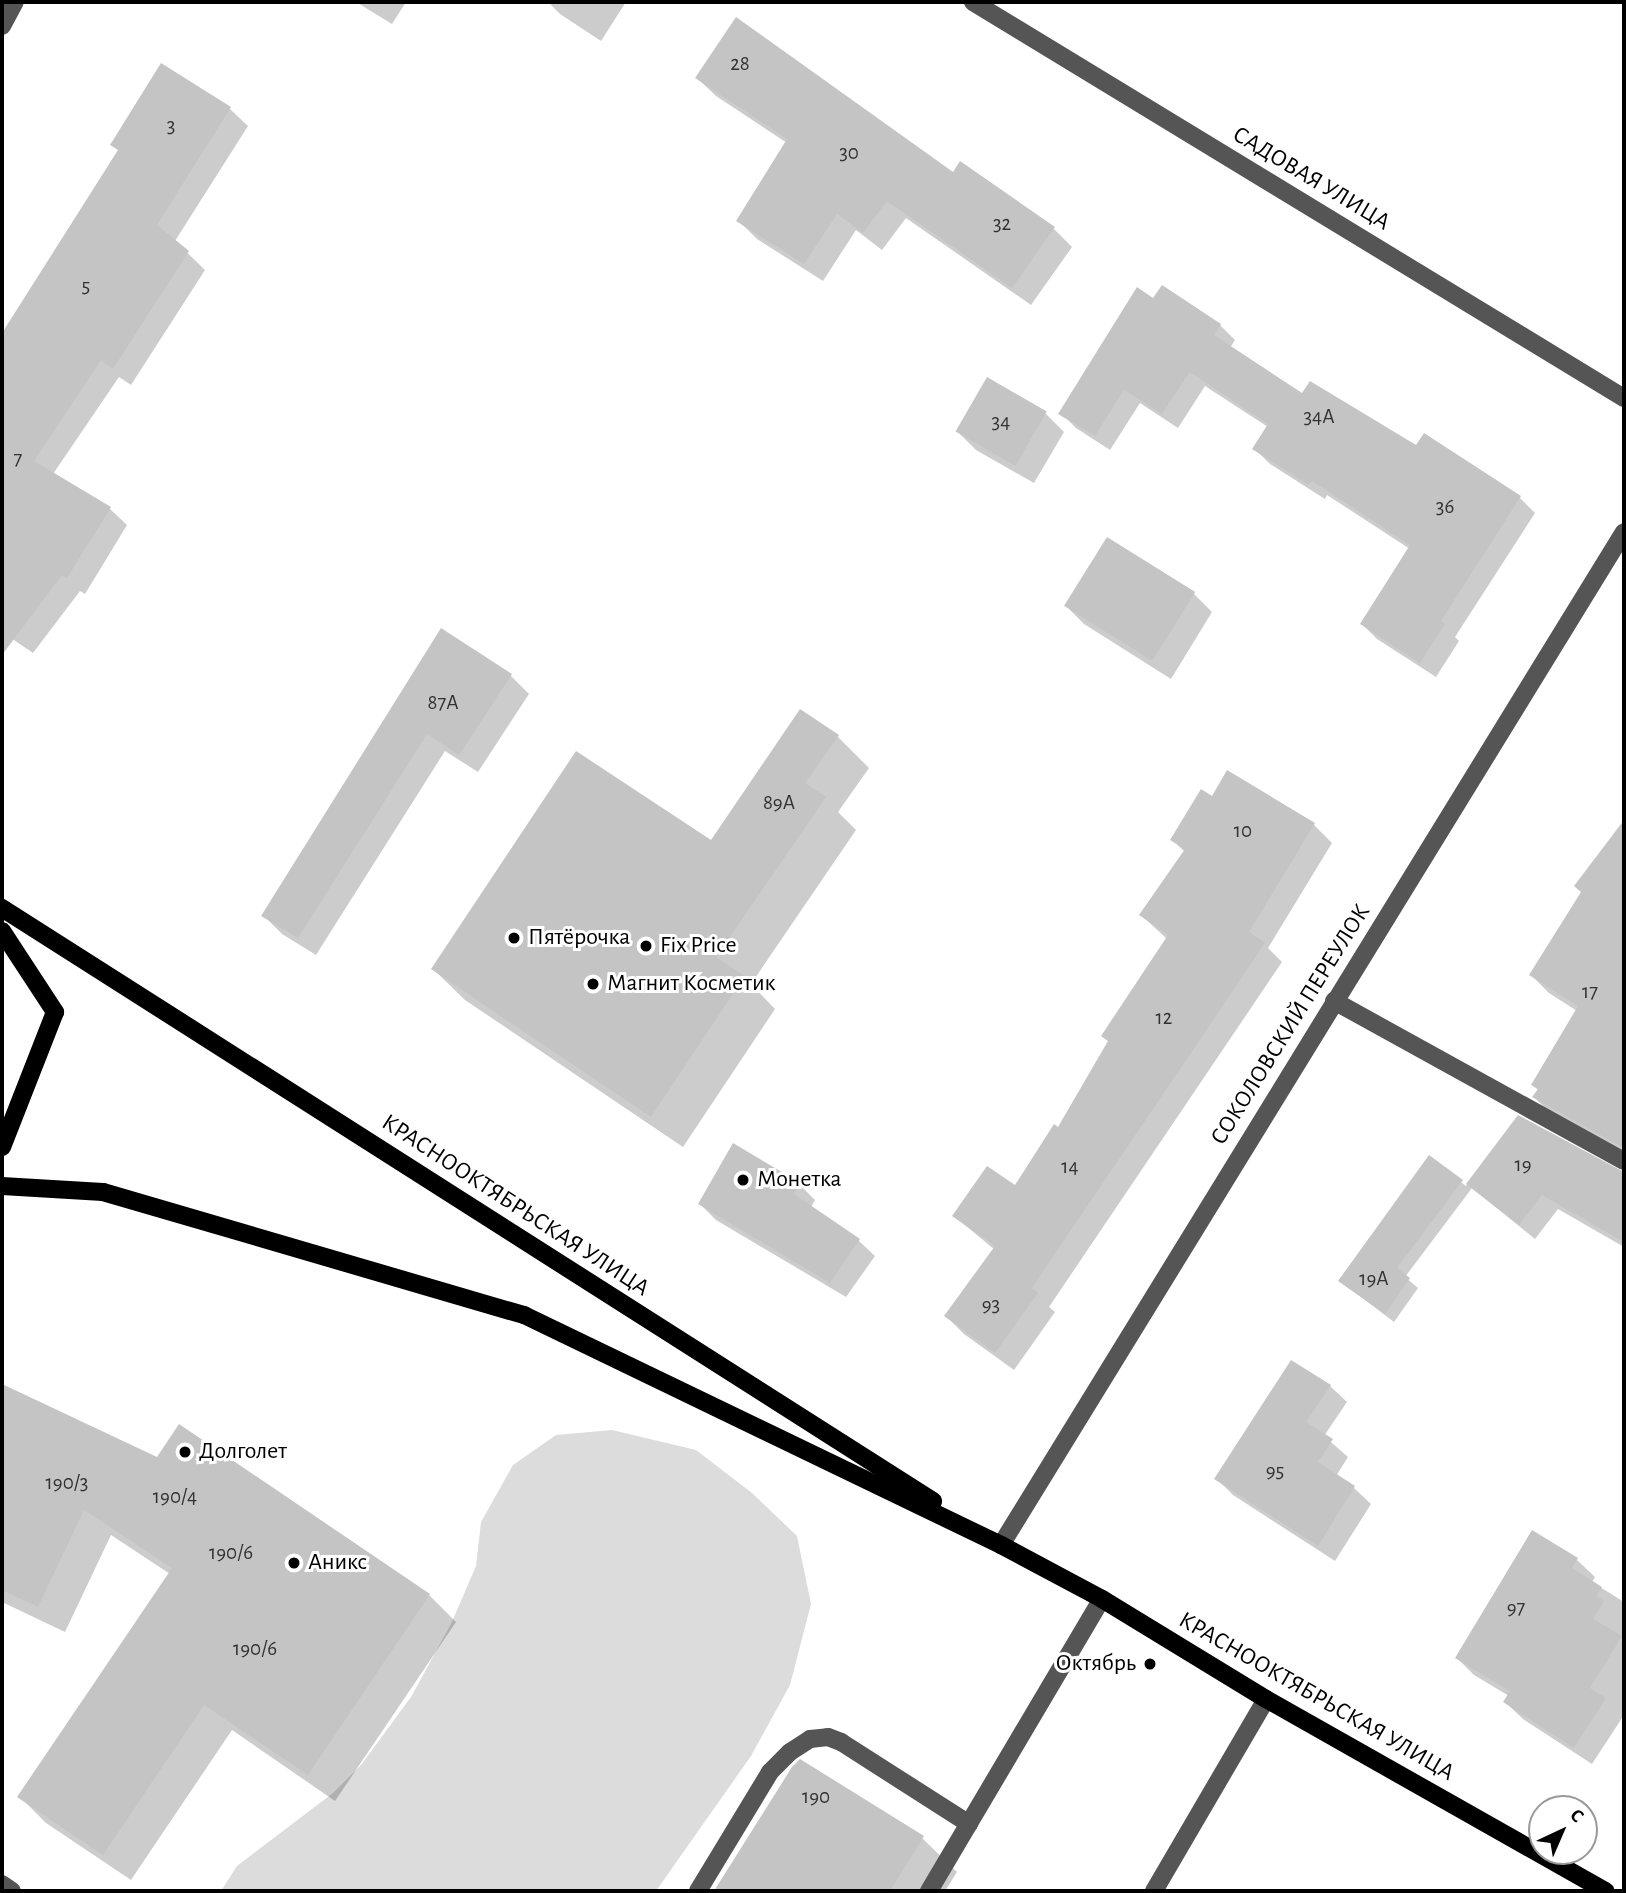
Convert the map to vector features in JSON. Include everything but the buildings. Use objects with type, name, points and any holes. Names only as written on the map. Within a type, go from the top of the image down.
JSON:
[{"type":"main road","name":"КРАСНООКТЯБРЬСКАЯ УЛИЦА","points":[[2,908],[1001,1545]]},
{"type":"main road","points":[[2,931],[55,1012],[2,1147]]},
{"type":"main road","name":"КРАСНООКТЯБРЬСКАЯ УЛИЦА","points":[[2,1186],[103,1192],[524,1315],[1001,1545],[1102,1599],[1266,1699],[1606,1891]]},
{"type":"street","points":[[2,26],[15,2]]},
{"type":"street","name":"САДОВАЯ УЛИЦА","points":[[973,2],[1624,398]]},
{"type":"street","name":"СОКОЛОВСКИЙ ПЕРЕУЛОК","points":[[1001,1545],[1624,532]]},
{"type":"street","points":[[1334,1001],[1624,1161]]},
{"type":"street","points":[[929,1891],[1102,1599]]},
{"type":"street","points":[[1154,1891],[1266,1699]]},
{"type":"street","points":[[698,1891],[770,1772],[790,1752],[810,1739],[828,1737],[841,1742],[969,1824]]},
{"type":"street","points":[[2,1884],[12,1891]]},
{"type":"shaded area","points":[[612,1430],[696,1450],[752,1493],[797,1536],[811,1604],[790,1685],[751,1756],[656,1891],[221,1891],[237,1866],[333,1793],[361,1765],[411,1697],[451,1624],[476,1566],[481,1522],[513,1465],[556,1435]]},
{"type":"place","name":"Пятёрочка","points":[[514,938]]},
{"type":"place","name":"Fix Price","points":[[646,946]]},
{"type":"place","name":"Магнит Косметик","points":[[593,984]]},
{"type":"place","name":"Монетка","points":[[743,1180]]},
{"type":"place","name":"Долголет","points":[[185,1452]]},
{"type":"place","name":"Аникс","points":[[294,1563]]},
{"type":"place","name":"Октябрь","points":[[1150,1664]]}]
